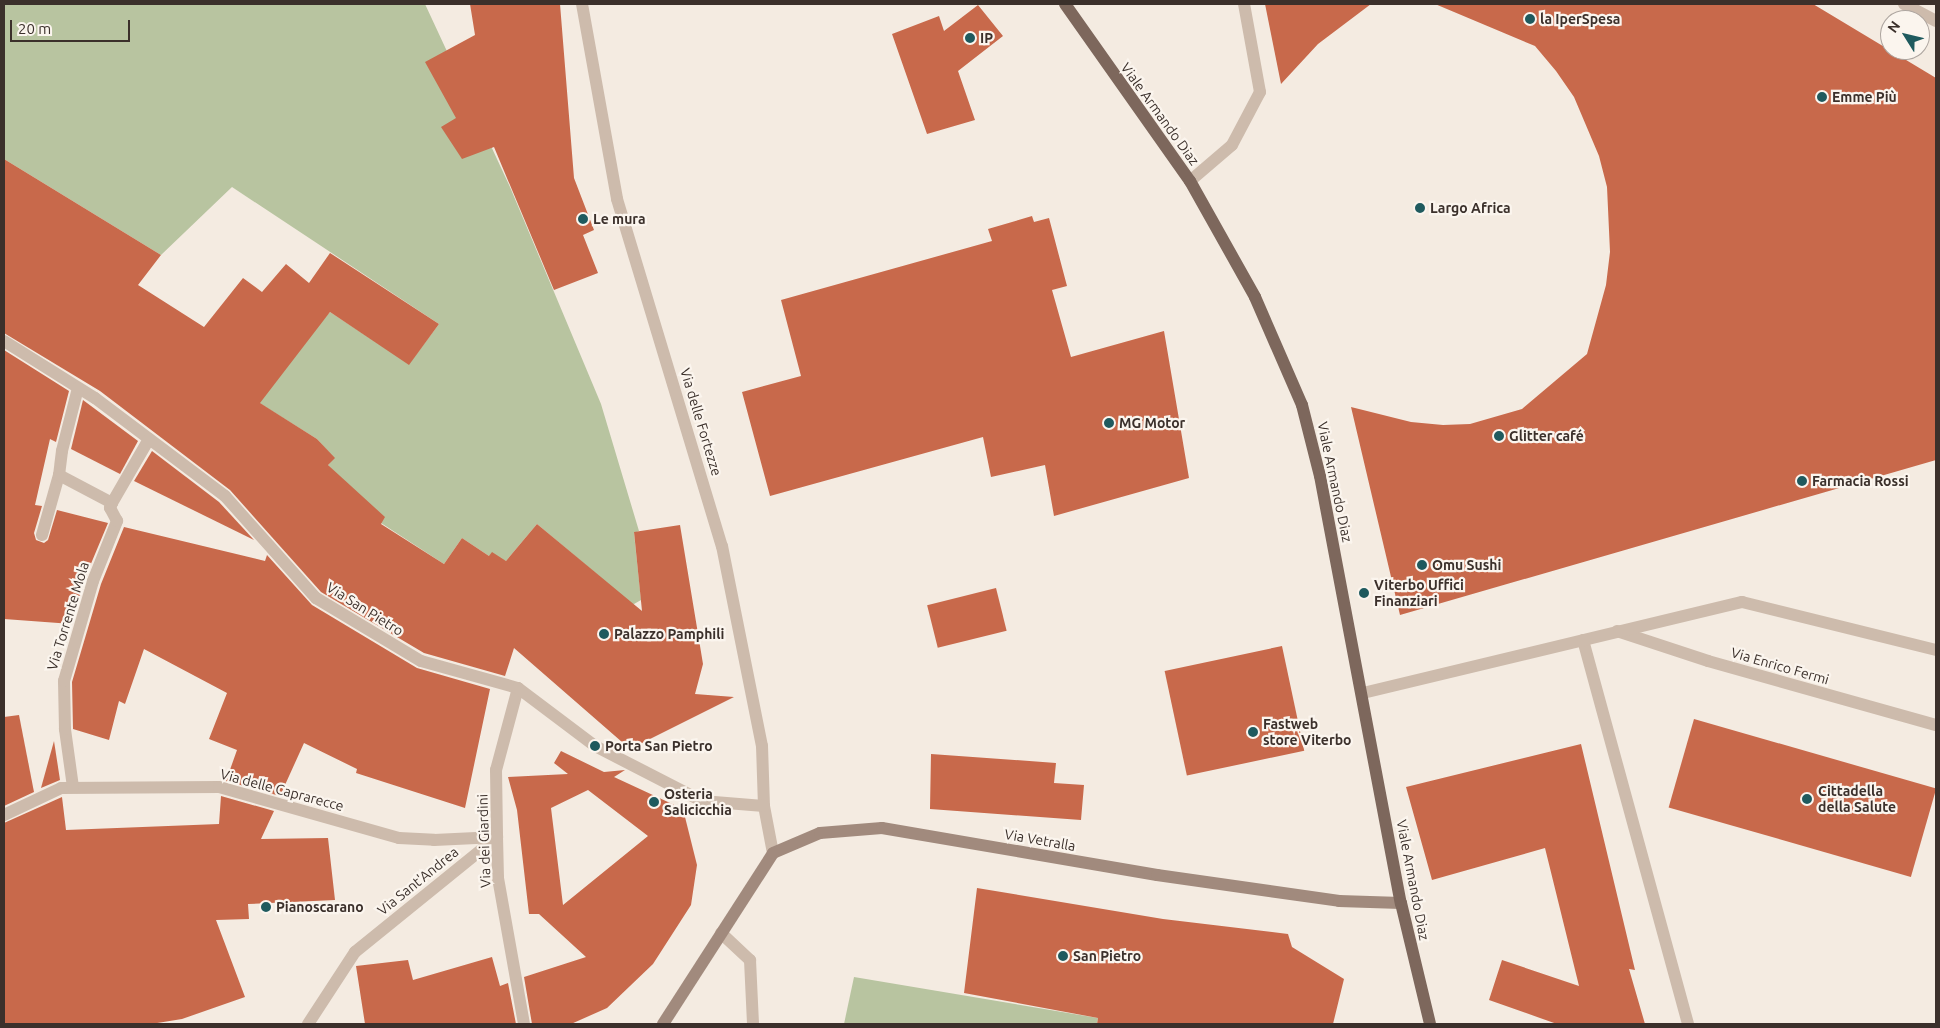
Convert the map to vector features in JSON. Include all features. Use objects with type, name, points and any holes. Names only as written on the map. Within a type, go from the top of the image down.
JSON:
[{"type":"main road","name":"Viale Armando Diaz","points":[[1065,4],[1190,181],[1255,297],[1302,405],[1320,476],[1363,692],[1401,903],[1430,1024]]},
{"type":"main road","name":"Via Vetralla","points":[[772,853],[820,833],[882,828],[1339,901],[1401,903]]},
{"type":"main road","points":[[663,1024],[772,853]]},
{"type":"street","name":"Via delle Fortezze","points":[[582,4],[617,199],[722,546],[762,746],[764,806],[772,853]]},
{"type":"street","points":[[1190,181],[1232,145],[1260,92],[1244,4]]},
{"type":"street","points":[[1904,4],[1936,21]]},
{"type":"street","name":"Via San Pietro","points":[[4,341],[78,388],[225,496],[316,598],[421,661],[518,688],[595,746],[702,801],[764,806]]},
{"type":"street","points":[[42,534],[59,475],[62,450],[78,388]]},
{"type":"street","points":[[59,475],[112,503],[148,439]]},
{"type":"street","name":"Via Torrente Mola","points":[[73,787],[65,729],[64,681],[93,581],[117,521],[110,508],[112,503]]},
{"type":"street","points":[[1363,692],[1742,602],[1936,650]]},
{"type":"street","name":"Via Enrico Fermi","points":[[1617,631],[1708,661],[1936,725]]},
{"type":"street","points":[[1583,640],[1688,1024]]},
{"type":"street","name":"Via dei Giardini","points":[[518,688],[496,770],[497,837],[498,878],[524,1024]]},
{"type":"street","name":"Via delle Caprarecce","points":[[4,815],[62,788],[219,787],[399,838],[434,840],[497,837]]},
{"type":"street","name":"Via Sant'Andrea","points":[[308,1024],[355,952],[497,837]]},
{"type":"street","points":[[721,934],[750,960],[753,1024]]},
{"type":"green space","points":[[4,4],[425,4],[510,187],[601,404],[639,531],[634,533],[641,600],[594,627],[599,576],[537,524],[506,561],[489,556],[462,538],[444,564],[381,523],[328,465],[334,458],[317,439],[253,399],[330,312],[409,364],[439,324],[232,187],[161,255],[4,159]]},
{"type":"green space","points":[[854,977],[1098,1018],[1097,1024],[844,1024]]},
{"type":"building","points":[[470,4],[560,4],[574,178],[594,230],[583,235],[598,273],[554,290],[494,147],[462,159],[441,127],[456,118],[425,62],[475,35]]},
{"type":"building","points":[[1265,4],[1371,4],[1318,44],[1281,84]]},
{"type":"building","points":[[1435,4],[1813,4],[1880,44],[1880,60],[1906,60],[1936,78],[1936,460],[1400,615],[1351,407],[1411,422],[1443,425],[1470,424],[1522,409],[1587,354],[1606,285],[1610,252],[1607,187],[1599,156],[1574,97],[1535,46]]},
{"type":"building","points":[[978,5],[1003,36],[958,71],[975,120],[927,134],[892,34],[939,16],[944,31]]},
{"type":"building","points":[[4,159],[161,255],[138,285],[204,327],[243,278],[262,292],[286,264],[309,283],[330,253],[439,324],[409,365],[330,312],[260,403],[317,439],[335,458],[328,465],[385,517],[381,524],[444,564],[462,538],[489,556],[492,552],[506,561],[537,524],[642,611],[634,532],[680,525],[703,664],[695,694],[734,697],[630,749],[514,648],[505,676],[424,653],[321,592],[230,490],[100,391],[4,333]]},
{"type":"building","points":[[1032,216],[1034,222],[1049,218],[1067,286],[1052,290],[1071,357],[1164,331],[1189,478],[1054,516],[1045,465],[991,477],[983,437],[770,496],[742,392],[801,376],[781,300],[992,241],[988,229]]},
{"type":"building","points":[[4,350],[69,391],[56,442],[50,439],[35,505],[42,506],[34,533],[36,540],[44,543],[48,540],[57,510],[108,523],[85,578],[72,624],[4,619]]},
{"type":"building","points":[[83,400],[138,441],[120,474],[71,449]]},
{"type":"building","points":[[152,451],[219,502],[254,540],[134,481]]},
{"type":"building","points":[[124,527],[265,561],[267,555],[312,605],[417,668],[490,689],[465,808],[356,773],[357,769],[304,743],[280,796],[226,781],[237,750],[209,739],[227,693],[144,649],[125,704],[119,701],[109,740],[73,729],[72,682],[101,584]]},
{"type":"building","points":[[996,588],[1007,631],[938,648],[927,605]]},
{"type":"building","points":[[1282,646],[1304,751],[1187,776],[1165,671]]},
{"type":"building","points":[[19,715],[34,792],[4,806],[4,717]]},
{"type":"building","name":"Cittadella della Salute","points":[[1694,719],[1936,788],[1911,877],[1669,807]]},
{"type":"building","points":[[54,741],[60,780],[41,788]]},
{"type":"building","points":[[1581,744],[1635,970],[1629,969],[1645,1024],[1557,1024],[1489,1000],[1502,960],[1579,986],[1545,848],[1432,880],[1406,787]]},
{"type":"building","points":[[561,751],[604,772],[625,770],[614,777],[683,809],[697,865],[691,905],[653,964],[607,1008],[571,1024],[532,1024],[524,977],[586,957],[539,914],[529,914],[517,810],[508,777],[568,774],[554,763]],"holes":[[[588,790],[648,836],[563,905],[551,808]]]},
{"type":"building","points":[[931,754],[1056,763],[1054,783],[1084,785],[1081,820],[930,809]]},
{"type":"building","points":[[221,796],[274,811],[261,839],[328,838],[335,900],[248,904],[249,919],[216,920],[245,997],[182,1019],[151,1024],[4,1024],[4,823],[62,797],[66,830],[219,824]]},
{"type":"building","points":[[977,888],[1163,919],[1288,934],[1292,947],[1344,979],[1333,1024],[1097,1024],[1098,1018],[964,993]]},
{"type":"building","points":[[492,957],[500,986],[508,983],[516,1024],[365,1024],[356,966],[408,960],[413,980]]},
{"type":"place","name":"la IperSpesa","points":[[1530,19]]},
{"type":"place","name":"IP","points":[[970,38]]},
{"type":"place","name":"Emme Più","points":[[1822,97]]},
{"type":"place","name":"Largo Africa","points":[[1420,208]]},
{"type":"place","name":"Le mura","points":[[583,219]]},
{"type":"place","name":"MG Motor","points":[[1109,423]]},
{"type":"place","name":"Glitter café","points":[[1499,436]]},
{"type":"place","name":"Farmacia Rossi","points":[[1802,481]]},
{"type":"place","name":"Omu Sushi","points":[[1422,565]]},
{"type":"place","name":"Viterbo Uffici Finanziari","points":[[1364,593]]},
{"type":"place","name":"Palazzo Pamphili","points":[[604,634]]},
{"type":"place","name":"Fastweb store Viterbo","points":[[1253,732]]},
{"type":"place","name":"Porta San Pietro","points":[[595,746]]},
{"type":"place","name":"Cittadella della Salute","points":[[1807,799]]},
{"type":"place","name":"Osteria Salicicchia","points":[[654,802]]},
{"type":"place","name":"Pianoscarano","points":[[266,907]]},
{"type":"place","name":"San Pietro","points":[[1063,956]]}]
